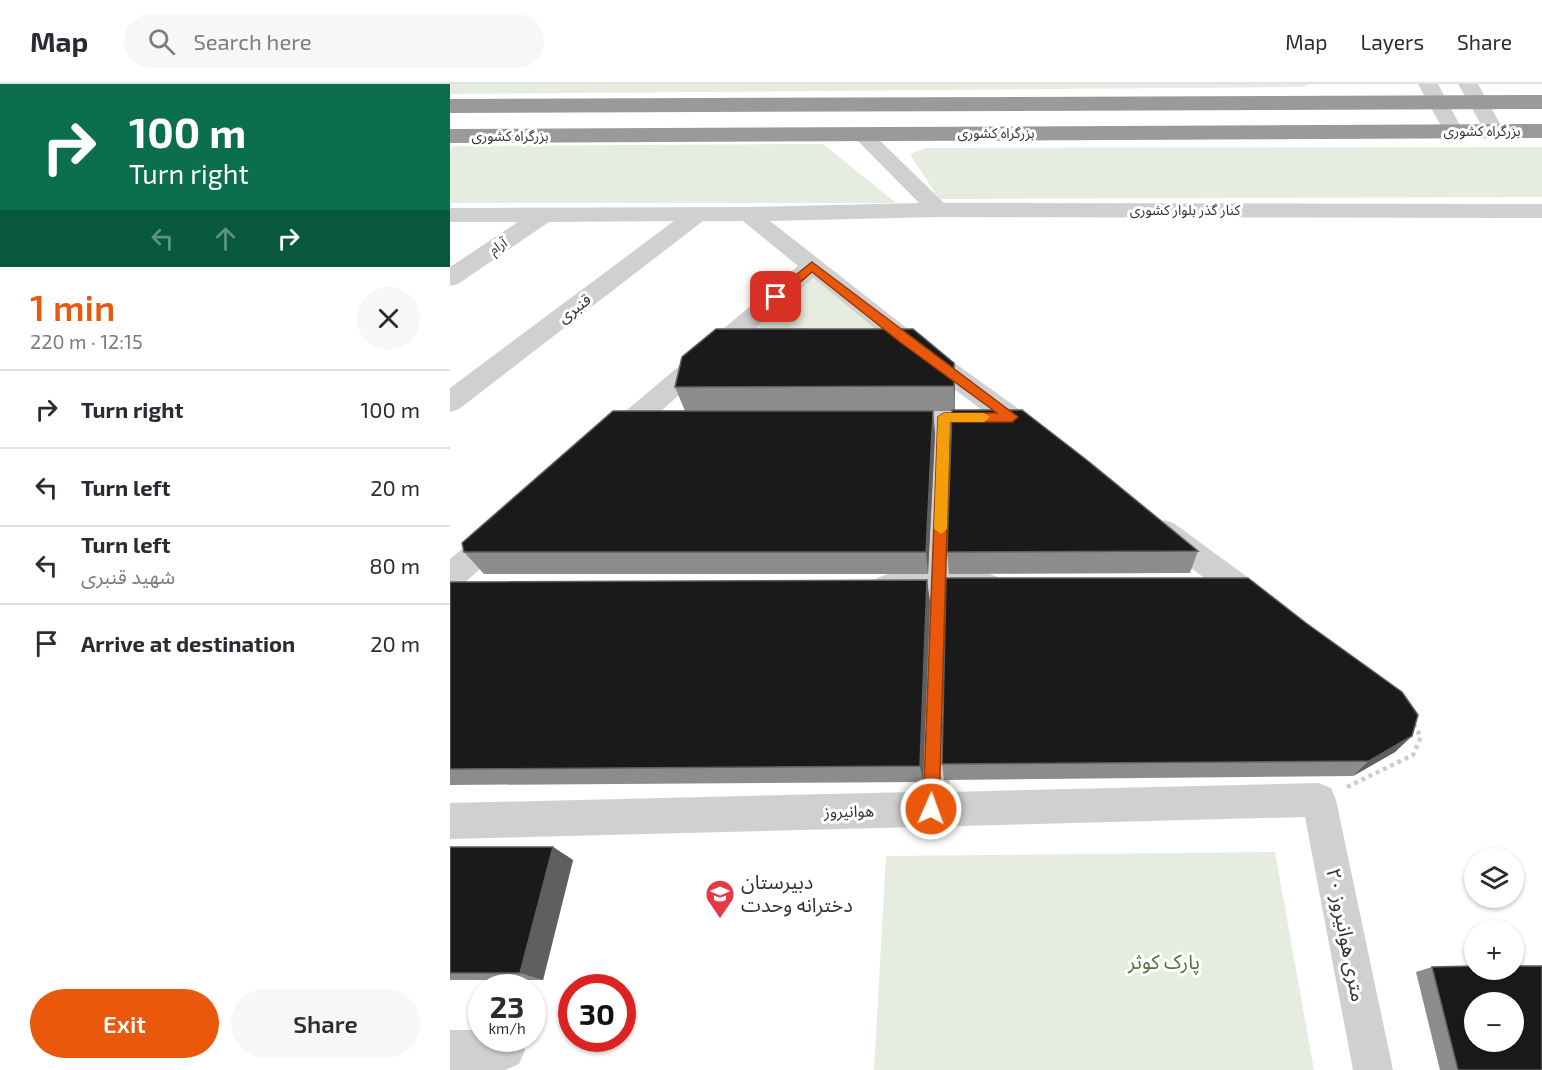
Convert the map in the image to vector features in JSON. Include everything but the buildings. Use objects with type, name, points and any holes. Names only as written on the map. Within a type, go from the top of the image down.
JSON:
[{"type":"highway","points":[[1240,103],[1280,100],[1334,84]]},
{"type":"highway","points":[[1537,84],[1542,85]]},
{"type":"highway","name":"بزرگراه کشوری","points":[[450,106],[1387,103],[1433,93],[1473,93],[1542,103]]},
{"type":"highway","points":[[1387,103],[1407,110],[1415,120],[1414,125],[1399,131]]},
{"type":"highway","points":[[1542,103],[1528,109],[1528,116],[1542,126]]},
{"type":"highway","name":"بزرگراه کشوری","points":[[450,136],[1542,131]]},
{"type":"street","points":[[1433,93],[1453,131]]},
{"type":"street","points":[[1473,93],[1494,131]]},
{"type":"street","points":[[861,133],[938,210]]},
{"type":"street","name":"کنار گذر بلوار کشوری","points":[[450,214],[748,214],[938,210],[1542,211]]},
{"type":"street","name":"آرام","points":[[450,278],[545,214]]},
{"type":"street","name":"قنبری","points":[[450,402],[698,214]]},
{"type":"street","points":[[748,214],[904,339],[1059,453]]},
{"type":"street","points":[[594,453],[812,266]]},
{"type":"street","points":[[870,340],[904,339]]},
{"type":"street","points":[[721,344],[756,343]]},
{"type":"street","points":[[931,809],[939,586],[932,417],[1012,417]]},
{"type":"street","points":[[631,422],[665,421]]},
{"type":"street","points":[[458,586],[522,515]]},
{"type":"street","points":[[1144,516],[1276,614]]},
{"type":"street","points":[[856,587],[1009,586]]},
{"type":"street","name":"هوانیروز","points":[[450,821],[1319,800]]},
{"type":"street","name":"۲۰ متری هوانیروز","points":[[1319,800],[1372,1070]]},
{"type":"street","points":[[450,1050],[468,1050]]},
{"type":"path","points":[[1319,800],[1413,755],[1421,737],[1412,721]]},
{"type":"green space","points":[[450,84],[1310,84],[1302,87],[450,94]]},
{"type":"green space","points":[[823,144],[896,203],[450,203],[450,151],[453,146]]},
{"type":"green space","points":[[1542,147],[1542,197],[939,199],[910,154],[926,148]]},
{"type":"green space","points":[[811,277],[882,334],[740,336]]},
{"type":"green space","name":"پارک کوثر","points":[[1275,852],[1314,1070],[874,1070],[886,856]]},
{"type":"slow traffic","points":[[941,529],[944,417],[984,417]]},
{"type":"place","name":"دبیرستان دخترانه وحدت","points":[[720,920]]},
{"type":"route","points":[[776,297],[812,266],[904,339],[1012,417],[944,417],[931,809]]}]
